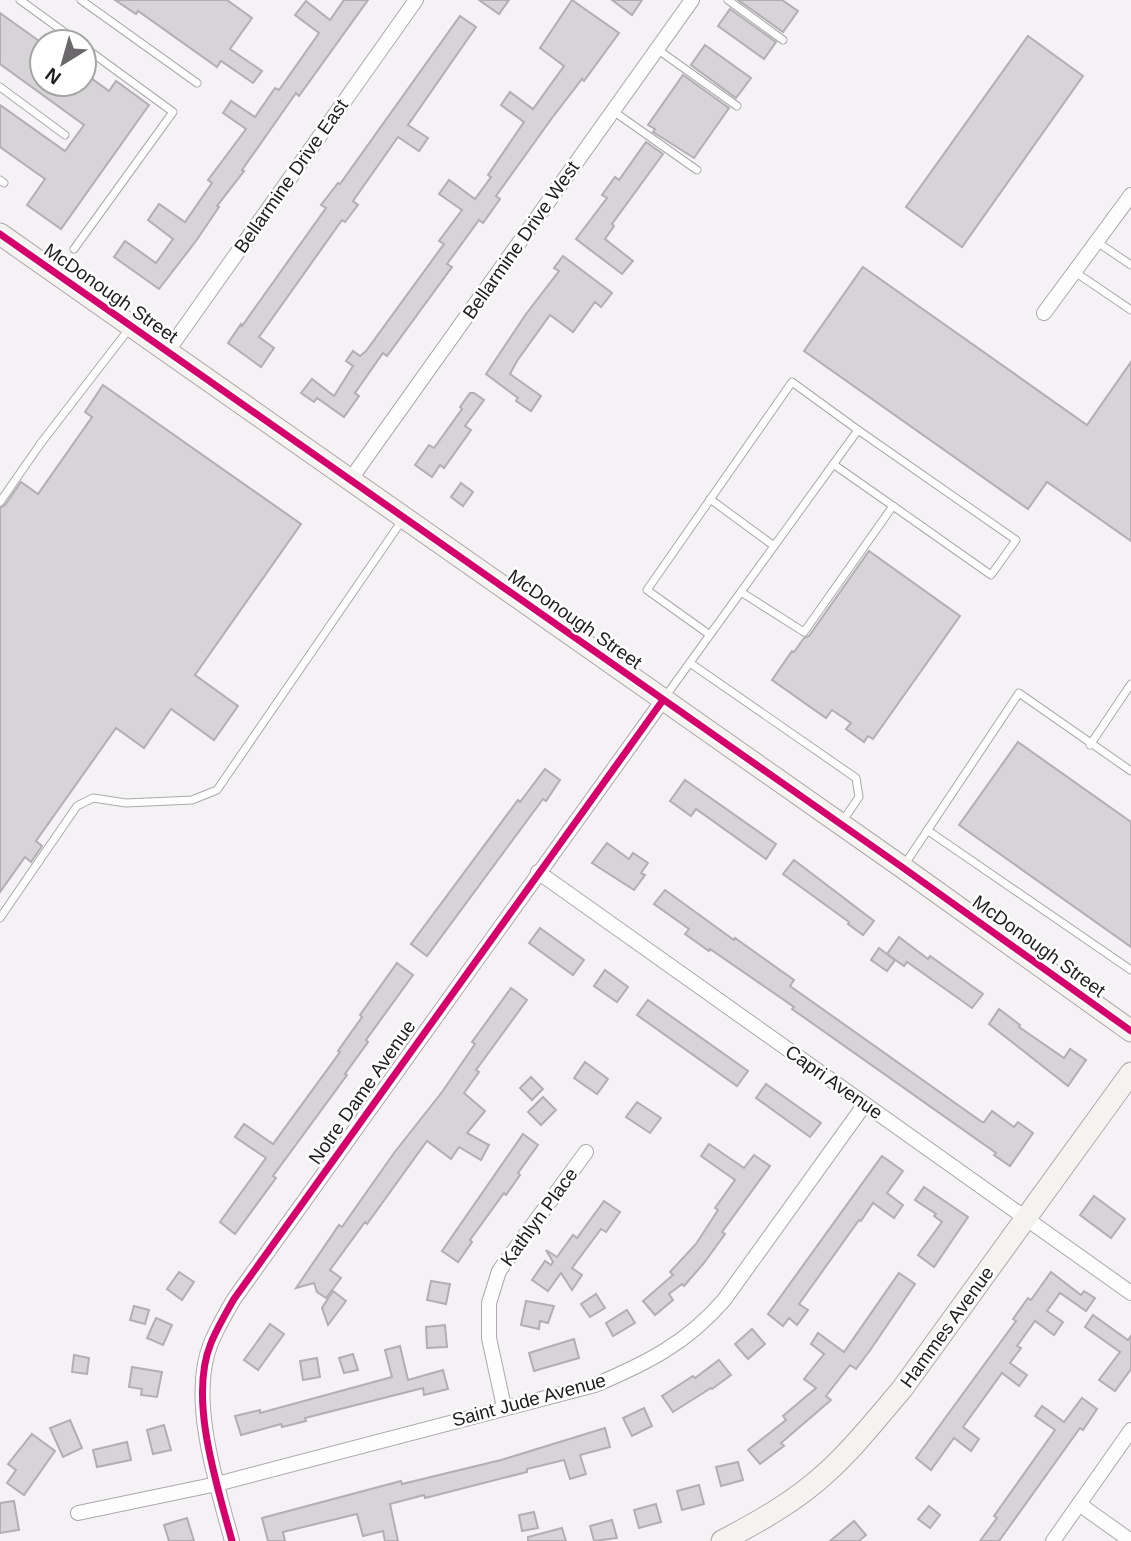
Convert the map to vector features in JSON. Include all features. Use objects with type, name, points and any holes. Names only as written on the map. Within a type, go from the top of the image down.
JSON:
[{"type":"street","name":"Bellarmine Drive East","points":[[167,352],[416,0]]},
{"type":"street","name":"Bellarmine Drive West","points":[[350,480],[692,0]]},
{"type":"street","points":[[1044,313],[1131,195]]},
{"type":"street","name":"McDonough Street","points":[[0,234],[902,867],[1131,1031]]},
{"type":"street","name":"Notre Dame Avenue","points":[[232,1541],[204,1421],[203,1382],[210,1344],[234,1299],[663,700]]},
{"type":"street","name":"Capri Avenue","points":[[538,872],[1131,1293]]},
{"type":"street","name":"Hammes Avenue","points":[[722,1541],[788,1503],[826,1474],[902,1389],[1131,1073]]},
{"type":"street","name":"Saint Jude Avenue","points":[[78,1513],[217,1484],[595,1385],[641,1366],[688,1337],[724,1300],[865,1104]]},
{"type":"street","name":"Kathlyn Place","points":[[504,1408],[489,1338],[489,1303],[499,1271],[586,1152]]},
{"type":"street","points":[[1053,1541],[1131,1430]]},
{"type":"street","points":[[1079,1504],[1131,1541]]},
{"type":"lane","points":[[20,0],[59,28]]},
{"type":"lane","points":[[81,0],[197,83]]},
{"type":"lane","points":[[727,0],[783,40]]},
{"type":"lane","points":[[657,49],[737,106]]},
{"type":"lane","points":[[74,249],[173,112],[98,57]]},
{"type":"lane","points":[[0,87],[65,135]]},
{"type":"lane","points":[[613,111],[696,170]]},
{"type":"lane","points":[[1097,242],[1131,265]]},
{"type":"lane","points":[[1075,272],[1131,310]]},
{"type":"lane","points":[[0,502],[41,443],[131,327]]},
{"type":"lane","points":[[710,635],[647,590],[792,382],[1016,540],[991,575],[833,464]]},
{"type":"lane","points":[[663,700],[858,430]]},
{"type":"lane","points":[[710,499],[774,545]]},
{"type":"lane","points":[[741,592],[804,632],[893,506]]},
{"type":"lane","points":[[0,918],[77,806],[93,799],[126,803],[192,800],[217,790],[404,517]]},
{"type":"lane","points":[[690,663],[856,778],[859,797],[840,824]]},
{"type":"lane","points":[[1090,745],[1131,684]]},
{"type":"lane","points":[[902,867],[1019,693],[1131,771]]},
{"type":"lane","points":[[927,830],[1131,970]]},
{"type":"building","points":[[115,0],[227,0],[252,18],[230,49],[262,71],[253,83],[221,61],[217,67],[138,11],[136,14]]},
{"type":"building","points":[[344,0],[368,0],[299,96],[296,93],[217,206],[219,207],[196,241],[159,289],[114,257],[125,241],[156,263],[173,239],[148,220],[159,204],[185,222],[212,183],[208,180],[246,129],[223,113],[231,101],[255,117],[275,88],[279,90],[319,33],[295,15],[306,1],[330,20]]},
{"type":"building","points":[[479,0],[509,0],[499,14]]},
{"type":"building","points":[[572,0],[619,33],[584,81],[582,79],[552,118],[496,196],[500,199],[483,223],[479,220],[447,264],[452,267],[387,356],[383,353],[355,393],[359,396],[344,417],[317,398],[314,402],[301,393],[312,379],[334,396],[353,366],[346,361],[353,351],[360,356],[366,351],[444,244],[439,241],[462,210],[439,194],[449,180],[475,199],[491,177],[488,175],[524,122],[501,105],[510,92],[533,109],[564,66],[540,48]]},
{"type":"building","points":[[612,0],[642,0],[632,15]]},
{"type":"building","points":[[738,0],[782,0],[798,11],[783,32]]},
{"type":"building","points":[[730,9],[776,42],[764,59],[718,26]]},
{"type":"building","points":[[0,13],[28,33],[28,84],[0,64]]},
{"type":"building","points":[[460,16],[476,27],[408,125],[428,138],[419,151],[398,137],[353,201],[358,205],[345,222],[342,220],[259,337],[274,348],[261,367],[228,343],[326,208],[321,205],[338,183],[340,184]]},
{"type":"building","points":[[1028,36],[1083,76],[962,247],[906,207]]},
{"type":"building","points":[[705,45],[751,78],[736,98],[691,65]]},
{"type":"building","points":[[683,75],[729,108],[694,158],[653,132],[655,129],[648,125]]},
{"type":"building","points":[[116,81],[149,105],[61,229],[27,205],[45,179],[0,147],[0,105],[65,151],[84,125],[47,98],[98,98],[98,83],[109,91]]},
{"type":"building","points":[[646,142],[663,154],[612,224],[614,226],[605,239],[633,261],[622,274],[576,239],[607,198],[602,195],[615,177],[619,180]]},
{"type":"building","points":[[563,256],[612,293],[601,307],[595,302],[573,332],[550,315],[517,361],[510,374],[541,396],[531,411],[486,374],[559,271],[554,268]]},
{"type":"building","points":[[863,267],[1087,425],[1131,362],[1131,541],[1047,482],[1028,509],[804,351]]},
{"type":"building","points":[[103,385],[301,524],[195,675],[238,706],[214,740],[171,709],[144,748],[116,728],[36,841],[42,846],[31,862],[25,857],[0,892],[0,508],[21,482],[38,494],[92,417],[85,412]]},
{"type":"building","points":[[470,393],[484,400],[465,426],[471,430],[444,468],[440,465],[432,477],[415,465],[429,445],[434,448]]},
{"type":"building","points":[[461,483],[473,492],[463,506],[451,497]]},
{"type":"building","points":[[869,551],[960,616],[873,739],[868,736],[864,742],[846,729],[851,723],[832,710],[826,718],[772,680],[792,651],[809,636]]},
{"type":"building","points":[[1018,742],[1131,822],[1131,947],[959,825]]},
{"type":"building","points":[[545,769],[560,780],[546,801],[543,799],[427,956],[411,944],[518,800],[520,802]]},
{"type":"building","points":[[685,780],[776,844],[766,859],[696,809],[691,816],[670,801]]},
{"type":"building","points":[[607,843],[629,859],[633,853],[648,863],[641,873],[645,875],[634,890],[592,863]]},
{"type":"building","points":[[794,860],[874,921],[863,935],[783,874]]},
{"type":"building","points":[[665,890],[794,980],[790,986],[982,1122],[992,1111],[1014,1127],[1018,1122],[1033,1133],[1010,1166],[994,1155],[996,1153],[792,1009],[794,1007],[685,934],[689,929],[654,904]]},
{"type":"building","points":[[540,928],[584,960],[573,975],[529,943]]},
{"type":"building","points":[[899,937],[983,994],[972,1008],[907,962],[904,966],[887,954]]},
{"type":"building","points":[[879,948],[895,960],[887,971],[871,960]]},
{"type":"building","points":[[397,963],[413,975],[366,1040],[368,1042],[345,1074],[347,1075],[273,1176],[276,1178],[235,1234],[220,1222],[266,1158],[235,1137],[244,1124],[273,1144],[340,1052],[338,1051],[362,1017],[360,1015]]},
{"type":"building","points":[[605,970],[628,987],[617,1002],[594,986]]},
{"type":"building","points":[[511,988],[527,1000],[476,1070],[479,1072],[464,1093],[485,1111],[467,1133],[489,1145],[481,1160],[459,1147],[451,1159],[427,1141],[330,1270],[341,1278],[326,1298],[317,1292],[314,1283],[296,1288],[339,1225],[342,1227],[394,1153],[442,1092],[475,1044],[472,1042]]},
{"type":"building","points":[[648,1000],[748,1071],[737,1086],[637,1015]]},
{"type":"building","points":[[999,1009],[1020,1025],[1019,1027],[1064,1058],[1070,1049],[1086,1060],[1068,1086],[989,1024]]},
{"type":"building","points":[[585,1062],[608,1079],[597,1094],[574,1078]]},
{"type":"building","points":[[531,1077],[543,1089],[532,1100],[520,1088]]},
{"type":"building","points":[[766,1084],[821,1123],[810,1137],[756,1098]]},
{"type":"building","points":[[543,1097],[556,1110],[541,1125],[528,1112]]},
{"type":"building","points":[[637,1102],[661,1118],[650,1133],[626,1117]]},
{"type":"building","points":[[523,1134],[538,1145],[506,1195],[504,1193],[470,1240],[472,1242],[458,1262],[442,1251]]},
{"type":"building","points":[[709,1144],[744,1168],[754,1155],[770,1166],[722,1232],[725,1234],[704,1263],[684,1286],[682,1284],[669,1294],[673,1300],[655,1315],[643,1301],[673,1275],[670,1272],[696,1244],[718,1210],[715,1208],[735,1180],[701,1156]]},
{"type":"building","points":[[882,1156],[903,1171],[887,1193],[903,1205],[894,1218],[873,1203],[799,1304],[808,1310],[797,1325],[789,1318],[783,1326],[768,1314]]},
{"type":"building","points":[[924,1187],[968,1217],[934,1267],[918,1255],[942,1222],[934,1216],[936,1214],[915,1200]]},
{"type":"building","points":[[1094,1196],[1125,1219],[1111,1238],[1080,1215]]},
{"type":"building","points":[[604,1201],[620,1212],[606,1232],[601,1229],[572,1268],[582,1275],[572,1290],[561,1273],[548,1291],[532,1280],[545,1261],[551,1265],[553,1262],[546,1250],[557,1257],[573,1235],[577,1238]]},
{"type":"building","points":[[179,1272],[194,1282],[182,1300],[167,1289]]},
{"type":"building","points":[[1051,1272],[1081,1295],[1084,1291],[1095,1298],[1086,1311],[1060,1293],[1047,1311],[1063,1322],[1054,1335],[1035,1321],[1017,1346],[1021,1348],[1010,1363],[1027,1375],[1019,1386],[1002,1373],[963,1427],[979,1439],[971,1451],[954,1438],[931,1470],[916,1458],[1016,1321],[1013,1319],[1028,1298],[1031,1300]]},
{"type":"building","points":[[899,1273],[915,1284],[871,1349],[856,1369],[850,1365],[826,1396],[831,1400],[781,1443],[784,1446],[760,1464],[748,1450],[786,1420],[783,1416],[816,1388],[804,1379],[824,1354],[811,1344],[818,1333],[844,1352]]},
{"type":"building","points":[[431,1281],[450,1284],[446,1304],[427,1300]]},
{"type":"building","points":[[333,1291],[346,1301],[328,1325],[322,1308]]},
{"type":"building","points":[[596,1294],[605,1308],[590,1317],[581,1304]]},
{"type":"building","points":[[526,1301],[554,1306],[548,1323],[540,1321],[539,1329],[521,1325]]},
{"type":"building","points":[[134,1306],[149,1310],[145,1324],[130,1320]]},
{"type":"building","points":[[627,1310],[635,1323],[613,1336],[606,1323]]},
{"type":"building","points":[[1093,1315],[1128,1340],[1131,1336],[1131,1369],[1115,1391],[1099,1380],[1120,1352],[1085,1327]]},
{"type":"building","points":[[156,1318],[172,1325],[163,1345],[147,1338]]},
{"type":"building","points":[[270,1324],[284,1334],[258,1370],[244,1360]]},
{"type":"building","points":[[445,1325],[447,1347],[427,1348],[426,1327]]},
{"type":"building","points":[[752,1329],[765,1344],[748,1359],[735,1344]]},
{"type":"building","points":[[574,1339],[579,1358],[534,1371],[529,1353]]},
{"type":"building","points":[[400,1346],[408,1380],[443,1370],[448,1389],[424,1395],[423,1388],[305,1418],[306,1421],[282,1427],[281,1424],[241,1435],[235,1416],[260,1410],[260,1413],[392,1377],[385,1350]]},
{"type":"building","points":[[353,1354],[358,1370],[344,1373],[339,1358]]},
{"type":"building","points":[[74,1355],[89,1358],[87,1374],[72,1372]]},
{"type":"building","points":[[317,1358],[320,1377],[303,1380],[300,1361]]},
{"type":"building","points":[[719,1360],[731,1375],[673,1412],[662,1396],[693,1376],[695,1378]]},
{"type":"building","points":[[132,1367],[162,1372],[157,1397],[141,1395],[142,1389],[129,1387]]},
{"type":"building","points":[[1082,1398],[1097,1409],[1083,1430],[1080,1428],[999,1541],[980,1541],[997,1518],[994,1516],[1055,1430],[1035,1416],[1042,1406],[1064,1422]]},
{"type":"building","points":[[644,1408],[652,1426],[632,1436],[623,1418]]},
{"type":"building","points":[[70,1420],[82,1448],[63,1457],[50,1428]]},
{"type":"building","points":[[164,1425],[171,1450],[153,1454],[147,1430]]},
{"type":"building","points":[[605,1428],[610,1447],[580,1455],[586,1474],[570,1479],[564,1460],[425,1498],[424,1495],[390,1504],[398,1541],[385,1541],[383,1531],[363,1536],[357,1514],[283,1532],[285,1541],[268,1541],[262,1518],[401,1481],[402,1484],[501,1460]]},
{"type":"building","points":[[32,1434],[55,1451],[24,1495],[7,1483],[16,1470],[8,1464]]},
{"type":"building","points":[[127,1442],[131,1460],[97,1467],[93,1450]]},
{"type":"building","points":[[738,1462],[743,1480],[721,1486],[716,1467]]},
{"type":"building","points":[[699,1485],[704,1504],[682,1510],[677,1491]]},
{"type":"building","points":[[14,1501],[19,1530],[0,1533],[0,1503]]},
{"type":"building","points":[[656,1504],[661,1522],[639,1528],[634,1510]]},
{"type":"building","points":[[929,1506],[940,1515],[930,1528],[918,1519]]},
{"type":"building","points":[[534,1512],[538,1528],[522,1531],[519,1515]]},
{"type":"building","points":[[187,1518],[194,1541],[169,1541],[164,1525]]},
{"type":"building","points":[[612,1520],[617,1538],[594,1541],[590,1526]]},
{"type":"building","points":[[854,1521],[866,1535],[859,1541],[830,1541]]},
{"type":"building","points":[[562,1528],[566,1541],[528,1541],[528,1537]]},
{"type":"cycle path","points":[[0,234],[902,867],[1131,1031]]},
{"type":"cycle path","points":[[232,1541],[207,1442],[202,1389],[205,1365],[219,1326],[234,1299],[663,700]]}]
